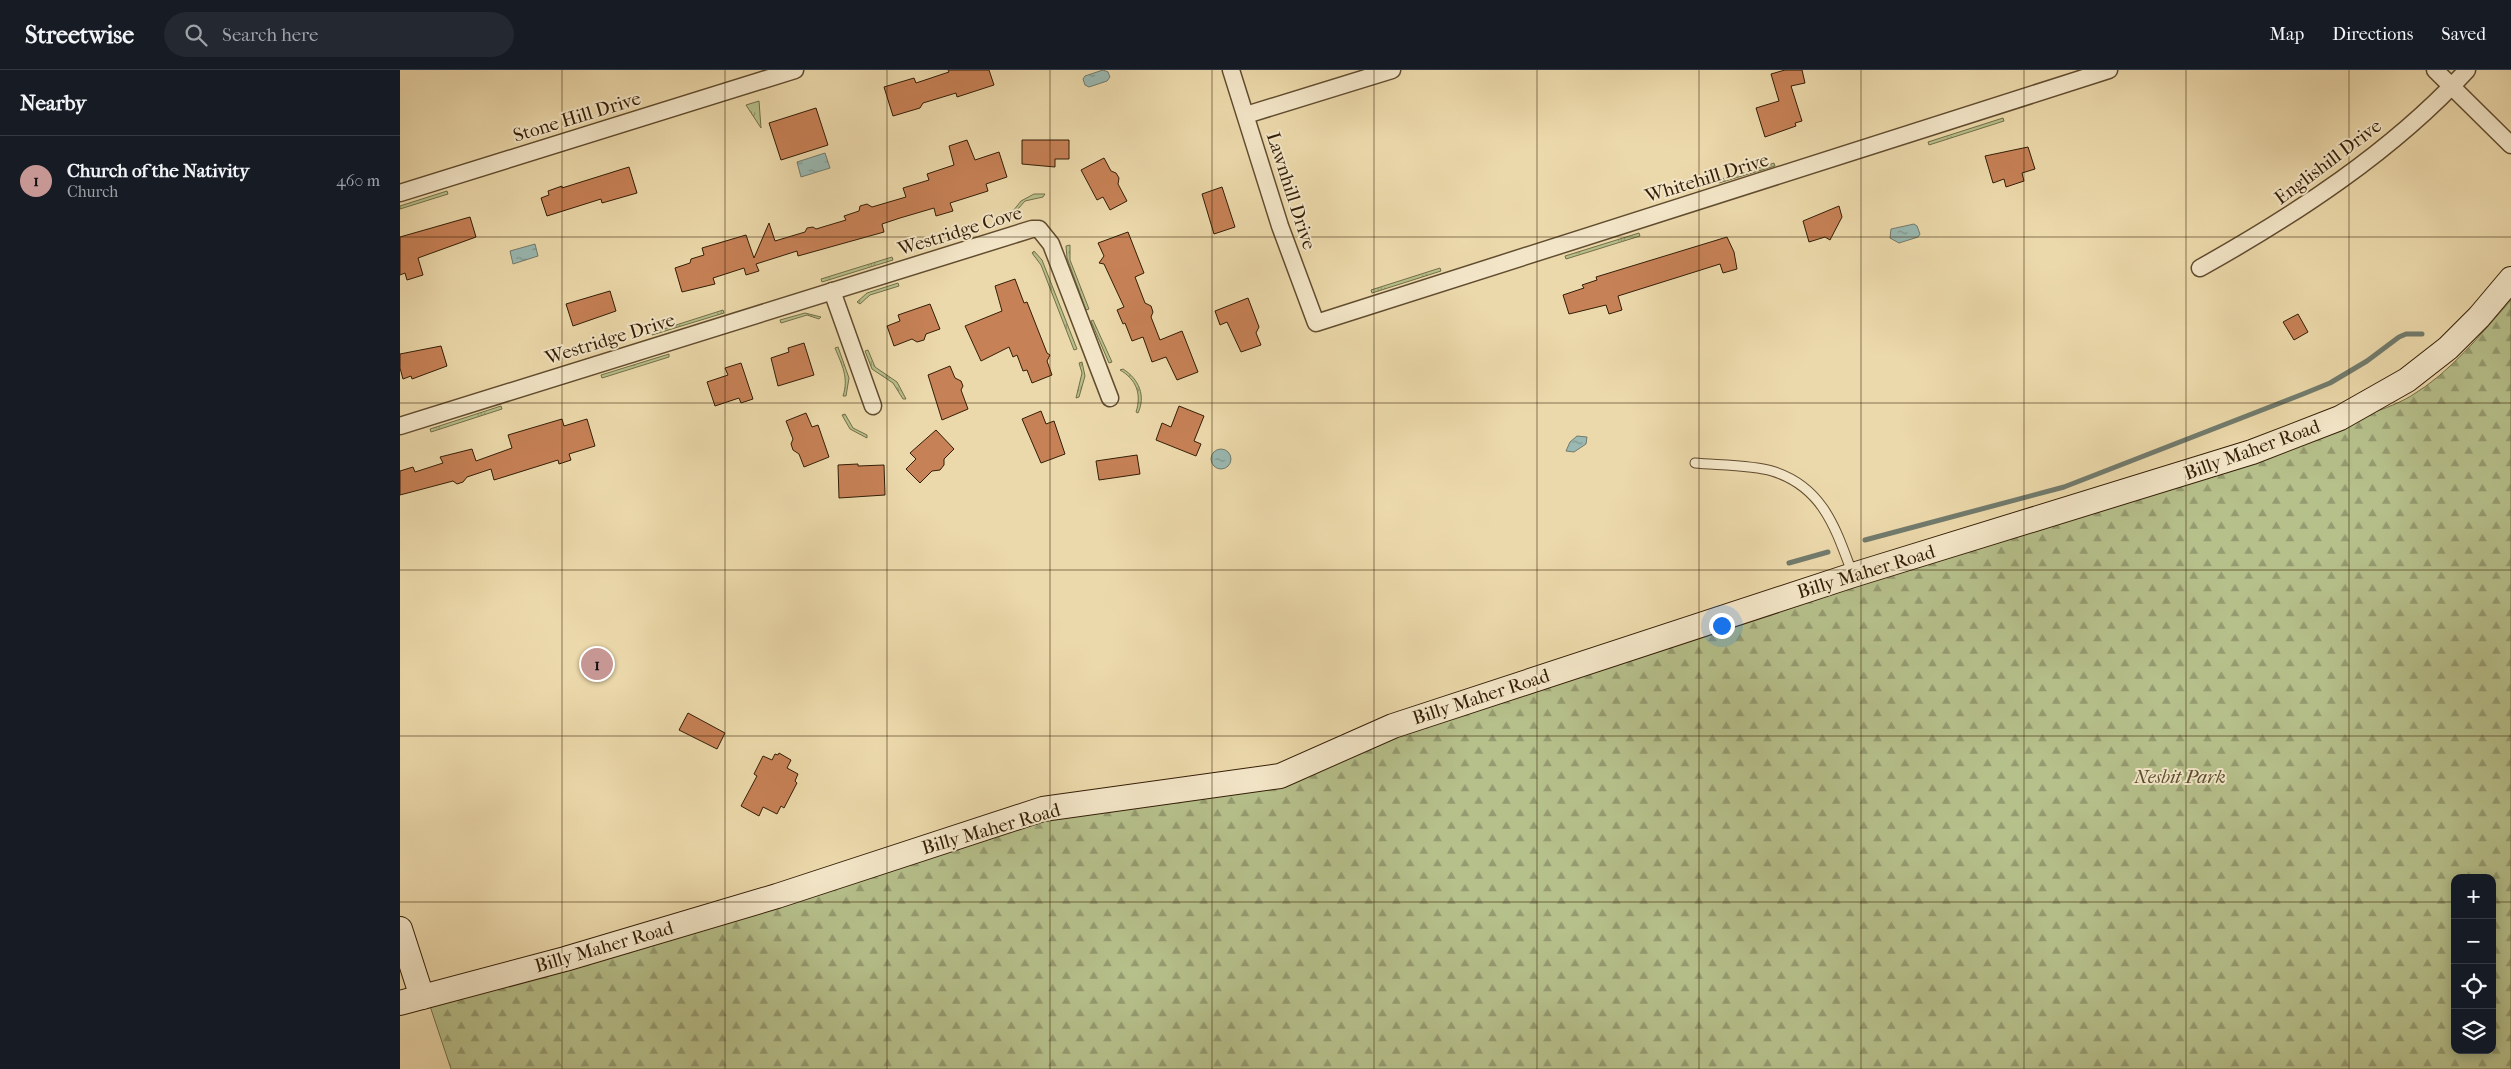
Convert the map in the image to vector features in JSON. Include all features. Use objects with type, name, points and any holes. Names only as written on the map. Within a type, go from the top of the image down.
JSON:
[{"type":"main road","name":"Billy Maher Road","points":[[411,1000],[565,959],[777,896],[1044,809],[1280,776],[1393,726],[1854,575],[2208,467],[2340,418],[2378,398],[2428,365],[2479,317],[2511,279]]},
{"type":"main road","points":[[400,929],[411,1000]]},
{"type":"street","name":"Stone Hill Drive","points":[[400,193],[795,70]]},
{"type":"street","name":"Lawnhill Drive","points":[[1231,70],[1283,234],[1316,323]]},
{"type":"street","points":[[1246,116],[1392,70]]},
{"type":"street","name":"Whitehill Drive","points":[[1316,323],[2109,70]]},
{"type":"street","points":[[2435,70],[2511,145]]},
{"type":"street","name":"Englishill Drive","points":[[2200,268],[2265,232],[2321,194],[2426,112],[2467,70]]},
{"type":"street","name":"Westridge Cove","points":[[832,291],[1024,231],[1039,229],[1051,244],[1110,398]]},
{"type":"street","points":[[832,291],[873,406]]},
{"type":"street","name":"Westridge Drive","points":[[400,426],[832,291]]},
{"type":"lane","points":[[1695,463],[1772,471],[1809,490],[1832,521],[1854,575]]},
{"type":"green space","points":[[759,101],[761,128],[746,105]]},
{"type":"green space","points":[[2003,118],[2004,121],[1929,145],[1928,142]]},
{"type":"green space","points":[[1774,163],[1775,166],[1719,183],[1718,180]]},
{"type":"green space","points":[[447,191],[448,194],[400,209],[400,206]]},
{"type":"green space","points":[[1034,194],[1045,194],[1043,197],[1025,201],[1010,218],[1009,216],[1021,201]]},
{"type":"green space","points":[[1639,233],[1640,236],[1566,259],[1565,256]]},
{"type":"green space","points":[[1070,245],[1070,260],[1089,309],[1086,310],[1067,258],[1066,246]]},
{"type":"green space","points":[[1034,251],[1042,260],[1077,349],[1074,350],[1041,265],[1032,253]]},
{"type":"green space","points":[[892,257],[893,260],[822,282],[821,279]]},
{"type":"green space","points":[[1440,268],[1441,271],[1372,293],[1371,290]]},
{"type":"green space","points":[[898,283],[899,286],[870,295],[860,304],[857,302],[867,293]]},
{"type":"green space","name":"Nesbit Park","points":[[2511,300],[2511,1069],[451,1069],[426,994],[1065,806],[1264,780],[1428,721],[2361,417],[2411,396],[2439,376],[2464,352]]},
{"type":"green space","points":[[723,310],[724,313],[652,335],[651,333]]},
{"type":"green space","points":[[805,313],[821,317],[819,319],[807,315],[781,323],[780,320]]},
{"type":"green space","points":[[1093,320],[1112,362],[1109,363],[1091,321]]},
{"type":"green space","points":[[838,347],[849,378],[846,396],[843,396],[845,389],[844,372],[835,348]]},
{"type":"green space","points":[[868,350],[875,367],[897,382],[906,399],[903,399],[893,383],[872,369],[865,351]]},
{"type":"green space","points":[[669,354],[669,357],[602,378],[601,375]]},
{"type":"green space","points":[[1082,362],[1085,376],[1079,397],[1076,398],[1082,373],[1079,363]]},
{"type":"green space","points":[[1123,369],[1129,373],[1139,388],[1141,400],[1138,413],[1136,412],[1138,393],[1134,382],[1120,370]]},
{"type":"green space","points":[[501,406],[502,409],[431,432],[430,429]]},
{"type":"green space","points":[[845,414],[853,428],[867,435],[867,438],[850,429],[842,415]]},
{"type":"water","points":[[1103,70],[1108,72],[1110,77],[1107,81],[1089,87],[1085,85],[1083,79],[1085,76]]},
{"type":"water","points":[[825,153],[830,168],[801,177],[797,162]]},
{"type":"water","points":[[1914,224],[1917,226],[1920,234],[1918,237],[1899,243],[1890,238],[1891,229]]},
{"type":"water","points":[[535,244],[538,256],[513,264],[510,251]]},
{"type":"water","points":[[1577,436],[1587,437],[1586,444],[1574,452],[1566,451],[1570,442]]},
{"type":"water","points":[[1221,449],[1228,452],[1231,459],[1228,466],[1221,469],[1214,466],[1211,459],[1214,452]]},
{"type":"building","points":[[948,70],[989,70],[994,85],[957,97],[956,93],[923,103],[920,108],[893,116],[884,87],[914,78],[916,83],[949,72]]},
{"type":"building","points":[[1785,70],[1802,70],[1805,83],[1791,86],[1802,121],[1795,123],[1796,126],[1765,137],[1756,108],[1779,101],[1771,74]]},
{"type":"building","points":[[816,108],[828,145],[781,160],[769,123]]},
{"type":"building","points":[[967,140],[975,160],[999,152],[1007,177],[986,184],[988,191],[950,203],[953,211],[936,216],[934,208],[900,218],[882,224],[884,232],[798,256],[797,251],[756,264],[759,271],[746,275],[744,268],[713,278],[715,284],[682,292],[675,268],[690,263],[691,259],[704,255],[702,248],[746,235],[754,258],[769,223],[775,241],[805,232],[807,228],[813,227],[816,229],[846,220],[844,216],[859,211],[860,206],[867,204],[872,207],[906,197],[903,188],[929,180],[927,174],[954,165],[949,146]]},
{"type":"building","points":[[1022,140],[1069,140],[1069,159],[1055,159],[1055,167],[1022,164]]},
{"type":"building","points":[[2028,147],[2035,169],[2022,173],[2024,181],[2006,187],[2004,179],[1993,183],[1985,156]]},
{"type":"building","points":[[1104,158],[1111,171],[1116,173],[1119,178],[1118,184],[1127,201],[1110,210],[1103,197],[1097,200],[1081,170]]},
{"type":"building","points":[[629,167],[637,193],[602,203],[601,199],[547,216],[541,198],[549,195],[548,191]]},
{"type":"building","points":[[1222,187],[1235,227],[1214,234],[1202,194]]},
{"type":"building","points":[[1839,206],[1842,217],[1830,240],[1825,237],[1809,242],[1803,221]]},
{"type":"building","points":[[470,217],[476,237],[418,258],[423,275],[407,280],[405,273],[400,275],[400,237]]},
{"type":"building","points":[[1128,232],[1144,273],[1135,277],[1145,303],[1151,306],[1153,312],[1151,317],[1160,340],[1182,331],[1198,372],[1177,380],[1166,357],[1152,362],[1143,337],[1132,341],[1125,323],[1123,324],[1117,310],[1124,307],[1104,264],[1099,263],[1104,256],[1098,243]]},
{"type":"building","points":[[1727,237],[1734,252],[1737,269],[1723,273],[1720,264],[1618,296],[1622,310],[1609,314],[1606,305],[1569,314],[1563,295],[1584,288],[1582,285],[1597,280],[1596,277]]},
{"type":"building","points":[[1015,279],[1024,303],[1027,302],[1047,353],[1050,355],[1047,361],[1052,375],[1032,383],[1027,370],[1023,371],[1017,355],[1013,357],[1009,347],[981,361],[965,326],[1002,311],[995,286]]},
{"type":"building","points":[[610,291],[616,311],[573,326],[566,304]]},
{"type":"building","points":[[1248,298],[1259,327],[1256,333],[1261,345],[1241,352],[1227,322],[1220,325],[1215,311]]},
{"type":"building","points":[[930,304],[940,329],[926,334],[924,340],[917,342],[912,339],[894,346],[887,326],[900,321],[898,315]]},
{"type":"building","points":[[2298,314],[2308,332],[2294,340],[2283,322]]},
{"type":"building","points":[[804,343],[814,375],[778,386],[771,358],[789,352],[788,348]]},
{"type":"building","points":[[441,346],[447,366],[412,379],[411,376],[403,379],[400,368],[400,354]]},
{"type":"building","points":[[741,363],[753,399],[741,403],[739,398],[715,406],[707,382],[728,375],[725,368]]},
{"type":"building","points":[[950,366],[955,378],[961,381],[963,386],[961,390],[968,409],[942,420],[928,375]]},
{"type":"building","points":[[1179,406],[1204,416],[1194,441],[1201,444],[1196,456],[1156,440],[1162,423],[1171,427]]},
{"type":"building","points":[[1041,411],[1046,424],[1054,421],[1065,454],[1041,463],[1022,419]]},
{"type":"building","points":[[806,413],[812,427],[818,425],[829,457],[804,467],[799,454],[793,450],[791,444],[793,439],[786,421]]},
{"type":"building","points":[[562,419],[564,426],[587,419],[595,446],[569,454],[571,460],[559,464],[558,460],[494,480],[491,469],[467,477],[463,482],[457,484],[453,481],[400,495],[400,471],[413,467],[415,472],[443,463],[440,457],[472,449],[476,461],[512,448],[508,435]]},
{"type":"building","points":[[936,430],[954,449],[944,459],[944,465],[940,470],[932,471],[920,483],[906,469],[916,459],[910,453]]},
{"type":"building","points":[[1137,455],[1140,474],[1099,480],[1096,461]]},
{"type":"building","points":[[858,464],[858,466],[884,465],[885,495],[839,498],[838,465]]},
{"type":"building","points":[[688,713],[725,733],[717,749],[679,730]]},
{"type":"building","points":[[779,753],[791,760],[787,768],[798,774],[795,781],[797,783],[784,808],[781,806],[777,814],[763,807],[759,816],[741,806],[757,776],[754,774],[763,756],[772,760],[775,754],[778,755]]},
{"type":"waterway","points":[[1865,540],[2064,487],[2330,383],[2367,361],[2399,337],[2406,334],[2422,334]]},
{"type":"waterway","points":[[1789,563],[1828,552]]},
{"type":"place","name":"Church of the Nativity","points":[[597,664]]}]
